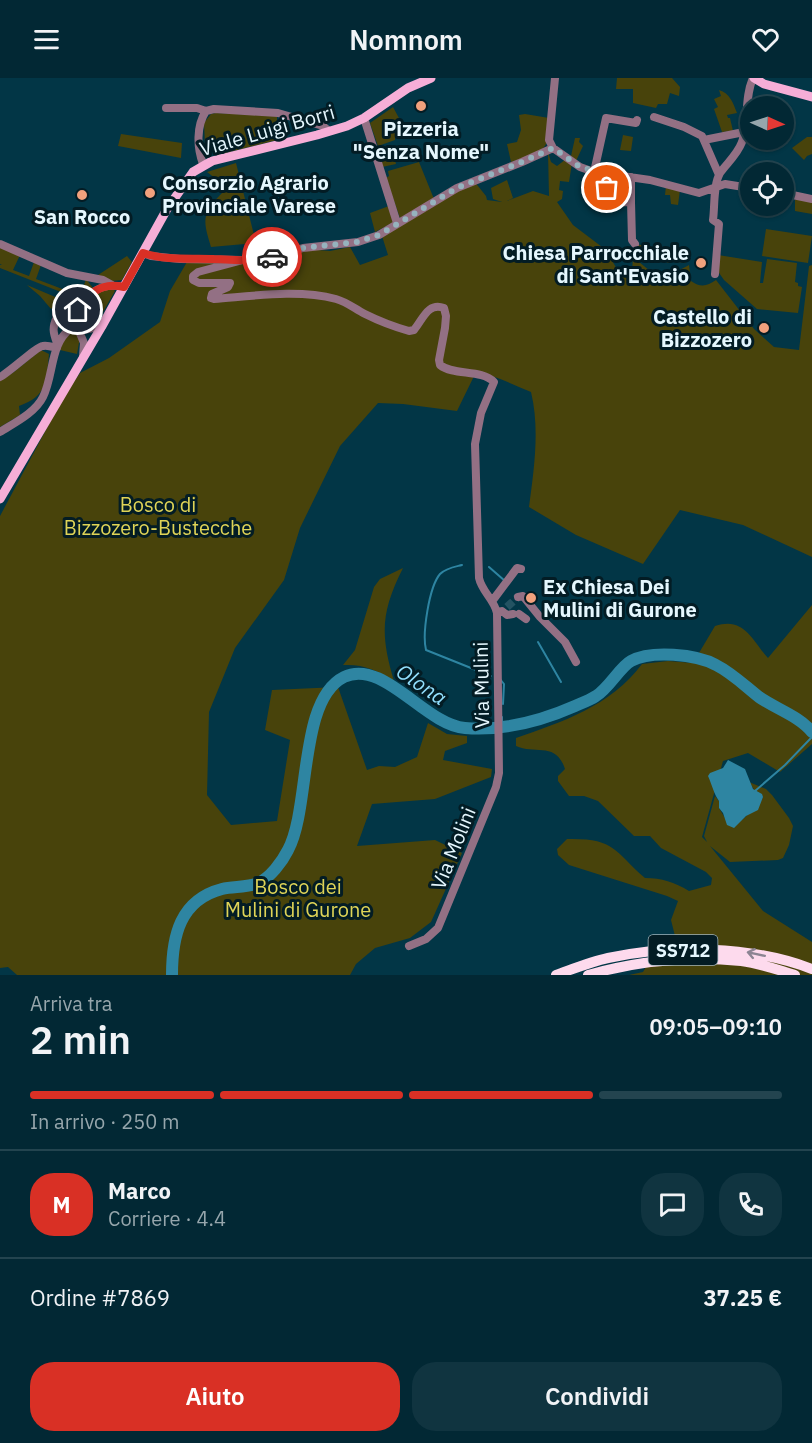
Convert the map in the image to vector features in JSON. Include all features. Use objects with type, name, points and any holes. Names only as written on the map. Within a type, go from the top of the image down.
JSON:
[{"type":"highway","name":"SS712","points":[[556,975],[608,958],[677,949],[742,951],[797,963],[812,969]]},
{"type":"highway","name":"SS712","points":[[588,975],[611,968],[679,959],[743,962],[795,975]]},
{"type":"main road","name":"Viale Luigi Borri","points":[[0,499],[102,326],[167,209],[186,180],[203,165],[329,131],[364,118],[408,88],[430,78]]},
{"type":"main road","points":[[754,78],[764,84],[812,97]]},
{"type":"street","points":[[555,78],[549,134],[553,148],[580,167],[594,172],[668,184],[699,193],[725,184],[740,186]]},
{"type":"street","points":[[748,96],[749,87],[754,78]]},
{"type":"street","points":[[166,108],[278,113],[324,126],[329,131]]},
{"type":"street","points":[[203,165],[199,143],[201,118],[206,111]]},
{"type":"street","points":[[654,117],[697,132],[704,140],[719,175]]},
{"type":"street","points":[[364,118],[397,223]]},
{"type":"street","points":[[594,172],[606,118],[636,123],[637,120]]},
{"type":"street","points":[[704,140],[740,133]]},
{"type":"street","points":[[715,274],[719,224],[713,220],[719,175],[740,145]]},
{"type":"street","points":[[143,253],[180,259],[267,259],[303,248],[357,242],[379,235],[457,188],[553,148]]},
{"type":"street","points":[[608,174],[607,205],[632,202]]},
{"type":"street","points":[[631,177],[632,240],[635,244]]},
{"type":"street","points":[[794,195],[812,199]]},
{"type":"street","points":[[0,244],[53,268],[124,287]]},
{"type":"street","name":"Via Mulini","points":[[243,260],[198,272],[193,276],[193,280],[199,283],[230,283],[228,287],[212,294],[211,298],[214,299],[284,295],[336,299],[352,305],[365,314],[409,331],[414,330],[430,308],[437,306],[444,308],[446,316],[440,365],[449,370],[487,377],[494,382],[481,413],[475,444],[479,578],[483,591],[510,613],[497,625],[498,746]]},
{"type":"street","points":[[93,279],[98,288]]},
{"type":"street","points":[[75,303],[98,288],[112,285]]},
{"type":"street","points":[[0,432],[27,415],[42,399],[49,383],[57,346],[78,313],[75,303]]},
{"type":"street","points":[[79,331],[102,326],[90,308],[75,303],[60,304],[56,310],[57,317],[62,323],[79,331],[84,343],[83,357]]},
{"type":"street","points":[[57,317],[53,324],[57,346]]},
{"type":"street","points":[[0,377],[13,370],[37,348],[57,346]]},
{"type":"street","points":[[493,600],[517,568],[521,568]]},
{"type":"street","points":[[518,597],[523,596],[565,642],[576,663]]},
{"type":"street","name":"Via Molini","points":[[409,946],[426,939],[438,928],[496,787],[499,773],[498,746]]},
{"type":"green space","points":[[617,78],[672,78],[680,87],[679,96],[670,93],[667,104],[658,104],[656,108],[633,103],[633,89],[616,89]]},
{"type":"green space","points":[[719,90],[728,96],[737,113],[727,115],[733,131],[722,132],[714,109],[718,107],[714,99],[721,96]]},
{"type":"green space","points":[[393,107],[406,131],[395,136],[395,140],[378,146],[370,123]]},
{"type":"green space","points":[[211,114],[277,116],[277,140],[217,155],[212,143],[205,145],[204,123]]},
{"type":"green space","points":[[519,115],[549,118],[547,141],[544,148],[536,153],[511,162],[507,144],[517,142],[521,130]]},
{"type":"green space","points":[[121,134],[182,143],[181,158],[118,146]]},
{"type":"green space","points":[[623,135],[633,137],[631,151],[620,150]]},
{"type":"green space","points":[[807,137],[812,137],[812,154],[804,160],[794,150],[794,147]]},
{"type":"green space","points":[[575,138],[580,138],[579,142],[583,146],[576,161],[571,156]]},
{"type":"green space","points":[[391,146],[396,164],[382,167],[377,150]]},
{"type":"green space","name":"Bosco di Bizzozero-Bustecche","points":[[548,152],[551,162],[557,166],[566,159],[572,163],[569,182],[560,181],[559,190],[563,191],[562,199],[557,202],[573,225],[606,250],[618,271],[632,272],[633,257],[661,280],[689,265],[691,281],[704,285],[716,280],[754,329],[774,347],[799,350],[809,266],[812,265],[812,557],[743,525],[680,510],[643,564],[576,535],[529,507],[536,435],[531,392],[483,373],[476,372],[457,411],[378,403],[340,446],[300,528],[284,580],[235,648],[209,712],[207,795],[231,825],[277,821],[290,740],[265,730],[272,690],[338,687],[367,770],[379,766],[395,767],[417,757],[428,723],[447,734],[467,736],[467,743],[445,751],[443,760],[492,769],[491,777],[435,799],[372,804],[357,846],[435,840],[462,853],[431,922],[410,938],[375,948],[356,964],[350,975],[17,975],[8,967],[0,968],[0,516],[64,396],[80,373],[109,358],[160,322],[170,291],[187,262],[259,258],[306,249],[330,251],[350,247],[360,265],[388,255],[382,236],[474,181],[487,200],[502,202],[493,199],[491,188],[507,180],[513,198],[507,201],[533,191],[549,196]]},
{"type":"green space","points":[[419,162],[434,199],[400,218],[386,178],[389,176],[388,171]]},
{"type":"green space","points":[[236,163],[256,243],[211,247],[206,229],[206,216],[211,205],[224,191],[215,178],[207,172]]},
{"type":"green space","points":[[666,186],[680,190],[678,205],[671,204],[670,195],[665,195]]},
{"type":"green space","points":[[798,198],[812,201],[812,214],[795,211],[795,200]]},
{"type":"green space","points":[[389,206],[394,222],[375,232],[370,213]]},
{"type":"green space","points":[[766,229],[812,236],[808,263],[762,256]]},
{"type":"green space","points":[[635,245],[645,245],[645,251],[664,252],[671,257],[682,258],[686,263],[670,261],[668,263],[661,258],[634,254]]},
{"type":"green space","points":[[0,247],[20,255],[13,270],[29,276],[34,262],[41,265],[36,279],[78,295],[81,294],[86,279],[93,288],[78,298],[72,298],[0,268],[2,265],[0,264]]},
{"type":"green space","points":[[718,255],[762,262],[760,283],[763,283],[767,259],[797,263],[795,282],[802,287],[798,313],[757,309],[724,280],[717,270]]},
{"type":"green space","points":[[127,256],[132,262],[122,280],[112,281],[98,275]]},
{"type":"green space","points":[[27,285],[60,299],[51,309]]},
{"type":"green space","points":[[112,288],[115,291],[100,317],[83,302],[96,293]]},
{"type":"green space","points":[[67,305],[73,307],[75,313],[73,319],[67,321],[61,319],[59,313],[61,307]]},
{"type":"green space","points":[[78,306],[88,311],[95,322],[93,324],[84,327],[72,325],[78,317]]},
{"type":"green space","points":[[70,332],[80,337],[77,354],[60,350],[62,340]]},
{"type":"green space","points":[[41,350],[49,354],[46,381],[40,393],[19,406],[20,415],[0,427],[0,380],[14,372]]},
{"type":"green space","points":[[403,568],[390,598],[385,623],[386,650],[394,681],[370,668],[343,665],[355,650],[374,587],[380,579]]},
{"type":"green space","points":[[812,605],[812,744],[780,772],[748,753],[723,761],[702,837],[707,842],[704,836],[715,796],[725,818],[742,820],[760,803],[763,797],[749,782],[766,789],[772,795],[793,826],[789,845],[783,858],[730,862],[710,846],[763,911],[812,942],[812,975],[629,975],[643,972],[662,939],[675,936],[671,920],[678,901],[569,865],[558,855],[557,849],[567,839],[595,841],[619,853],[645,878],[668,881],[689,891],[711,885],[712,878],[706,872],[661,848],[650,836],[634,836],[598,801],[584,796],[569,796],[558,781],[558,776],[565,769],[561,760],[551,752],[516,746],[516,738],[568,719],[601,702],[630,679],[642,664],[668,661],[693,663],[715,626],[733,624],[740,627],[752,637],[768,658]]},
{"type":"water","points":[[728,760],[745,769],[753,789],[763,797],[758,810],[746,816],[734,828],[727,825],[708,776],[723,768]]},
{"type":"waterway","points":[[462,565],[445,570],[436,580],[427,611],[426,650],[491,676]]},
{"type":"waterway","points":[[489,567],[505,581]]},
{"type":"waterway","points":[[538,642],[561,682]]},
{"type":"waterway","name":"Olona","points":[[172,975],[177,934],[181,922],[196,902],[222,889],[254,885],[262,881],[275,869],[288,850],[295,831],[307,756],[319,708],[329,689],[344,677],[359,674],[374,677],[389,684],[450,724],[479,729],[535,720],[589,700],[601,692],[631,661],[650,655],[686,656],[707,661],[722,668],[759,697],[794,717],[812,732]]},
{"type":"waterway","points":[[500,679],[504,684],[503,704]]},
{"type":"waterway","points":[[502,717],[502,727]]},
{"type":"waterway","points":[[755,791],[812,737]]},
{"type":"tunnel","points":[[507,607],[518,597]]},
{"type":"way so far","points":[[272,257],[303,248],[357,242],[379,235],[457,188],[553,148],[580,167],[608,174],[607,188]]},
{"type":"place","name":"Pizzeria \"Senza Nome\"","points":[[421,106]]},
{"type":"place","name":"Consorzio Agrario Provinciale Varese","points":[[150,193]]},
{"type":"place","name":"San Rocco","points":[[82,195]]},
{"type":"place","name":"Chiesa Parrocchiale di Sant'Evasio","points":[[701,263]]},
{"type":"place","name":"Castello di Bizzozero","points":[[764,328]]},
{"type":"place","name":"Ex Chiesa Dei Mulini di Gurone","points":[[531,598]]},
{"type":"route","points":[[78,310],[74,304],[98,288],[112,285],[124,287],[143,253],[180,259],[243,260],[272,257]]},
{"type":"park label","name":"Bosco dei Mulini di Gurone","points":[[298,898]]}]
